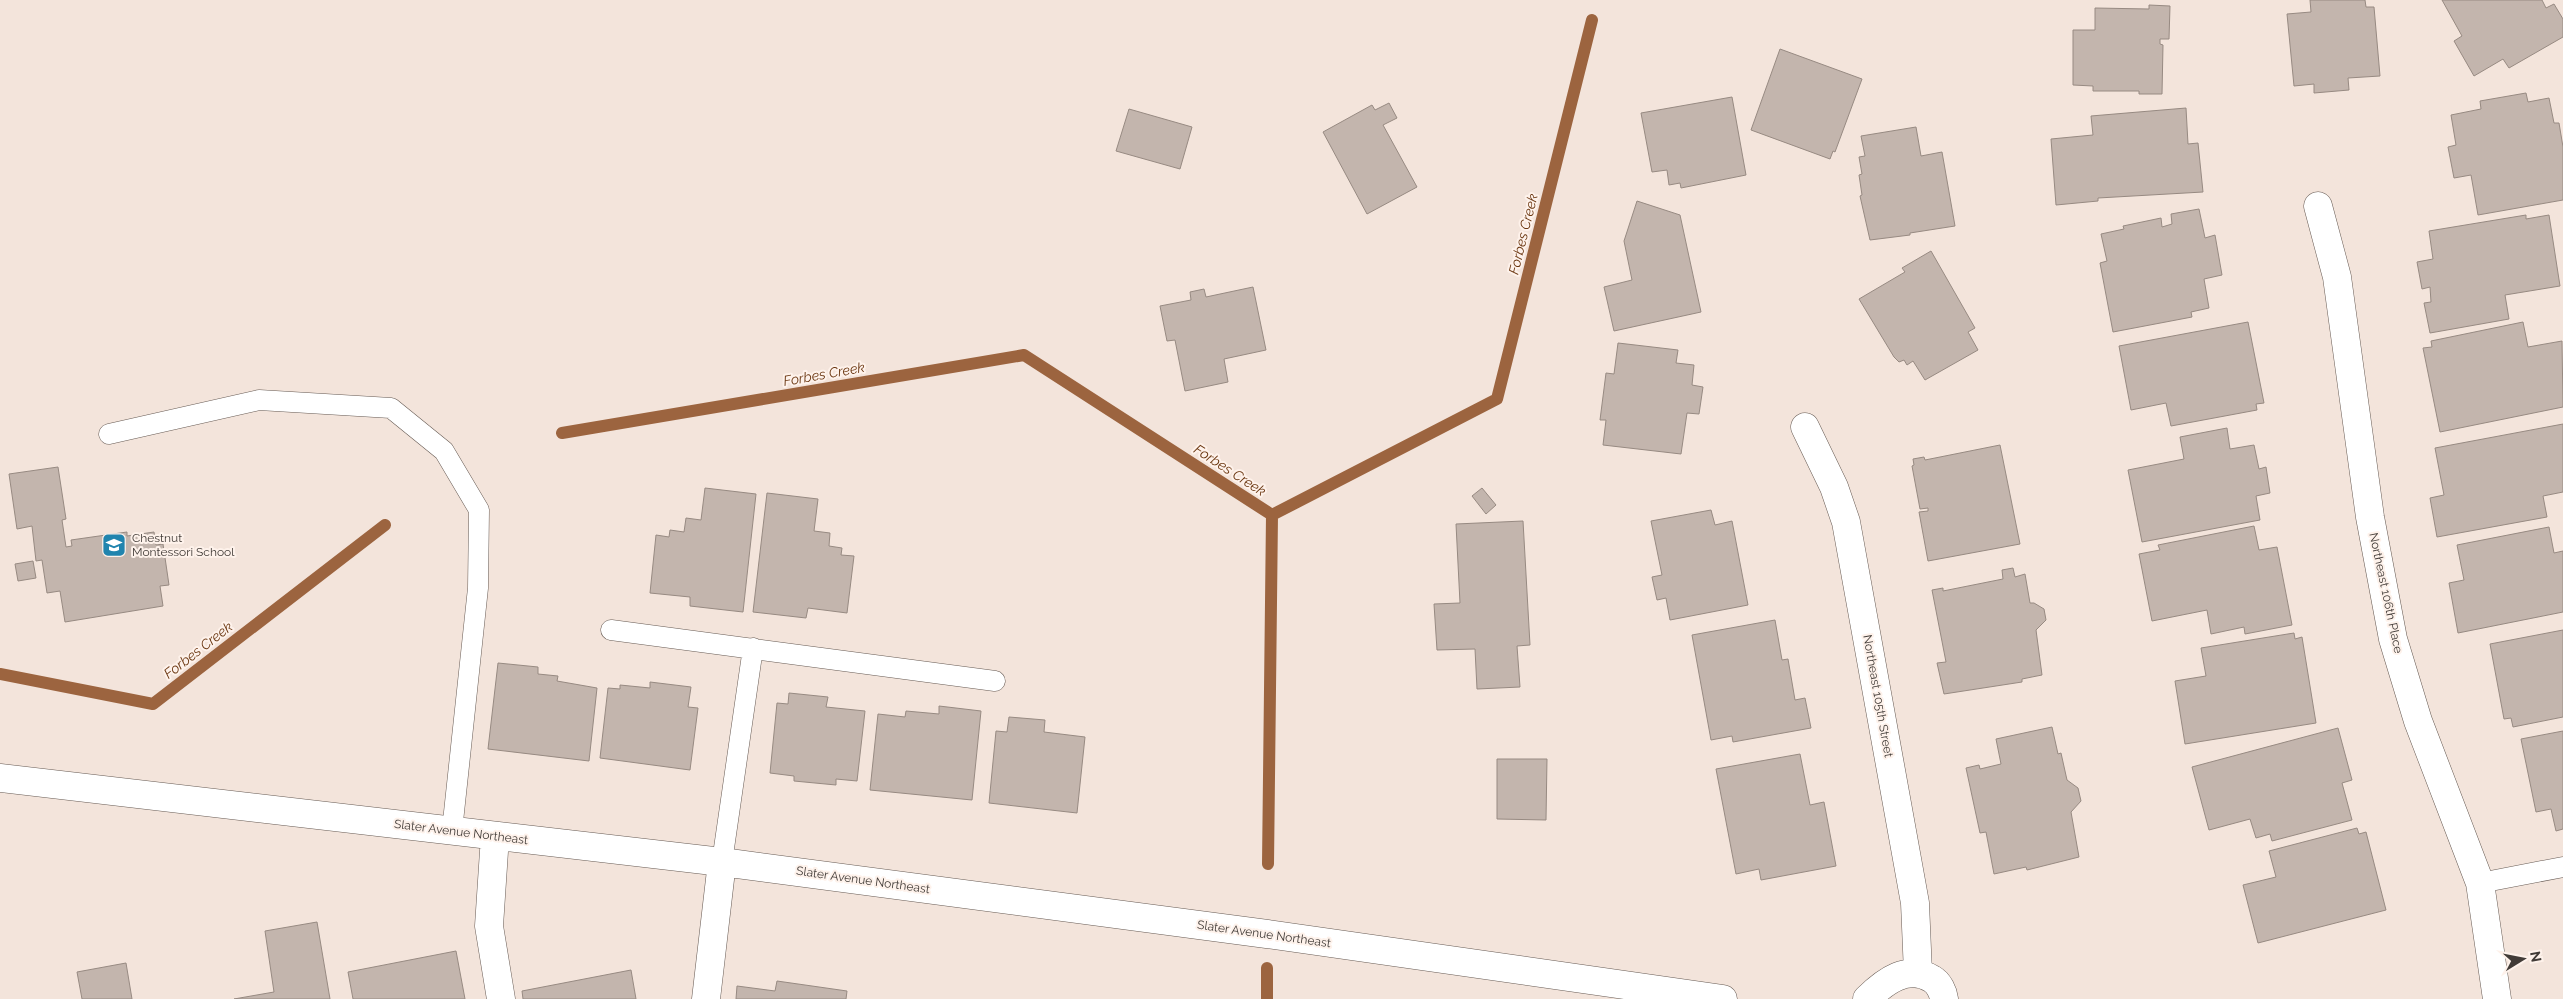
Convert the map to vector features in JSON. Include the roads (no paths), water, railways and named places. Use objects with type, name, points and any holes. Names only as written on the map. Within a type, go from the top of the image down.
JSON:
[{"type":"street","name":"Northeast 106th Place","points":[[2318,206],[2337,277],[2370,517],[2393,638],[2418,721],[2480,883],[2497,999]]},
{"type":"street","name":"Northeast 105th Street","points":[[1805,427],[1834,487],[1846,522],[1915,903],[1918,973]]},
{"type":"street","name":"Slater Avenue Northeast","points":[[0,778],[722,862],[1267,934],[1723,999]]},
{"type":"street","points":[[495,836],[490,926],[501,999]]},
{"type":"street","points":[[706,999],[722,862]]},
{"type":"street","points":[[1867,999],[1896,977],[1910,972],[1918,973],[1936,982],[1944,994],[1944,999]]},
{"type":"lane","points":[[109,434],[259,400],[391,408],[444,451],[478,510],[478,588],[452,831]]},
{"type":"lane","points":[[611,630],[995,681]]},
{"type":"lane","points":[[722,862],[753,648]]},
{"type":"lane","points":[[2480,883],[2563,867]]},
{"type":"waterway","name":"Forbes Creek","points":[[562,433],[1024,355],[1272,515],[1497,399],[1592,20]]},
{"type":"waterway","points":[[1268,864],[1272,515]]},
{"type":"waterway","name":"Forbes Creek","points":[[0,674],[153,704],[385,525]]},
{"type":"waterway","points":[[1267,968],[1267,999]]},
{"type":"place","name":"Chestnut Montessori School","points":[[114,545]]}]
